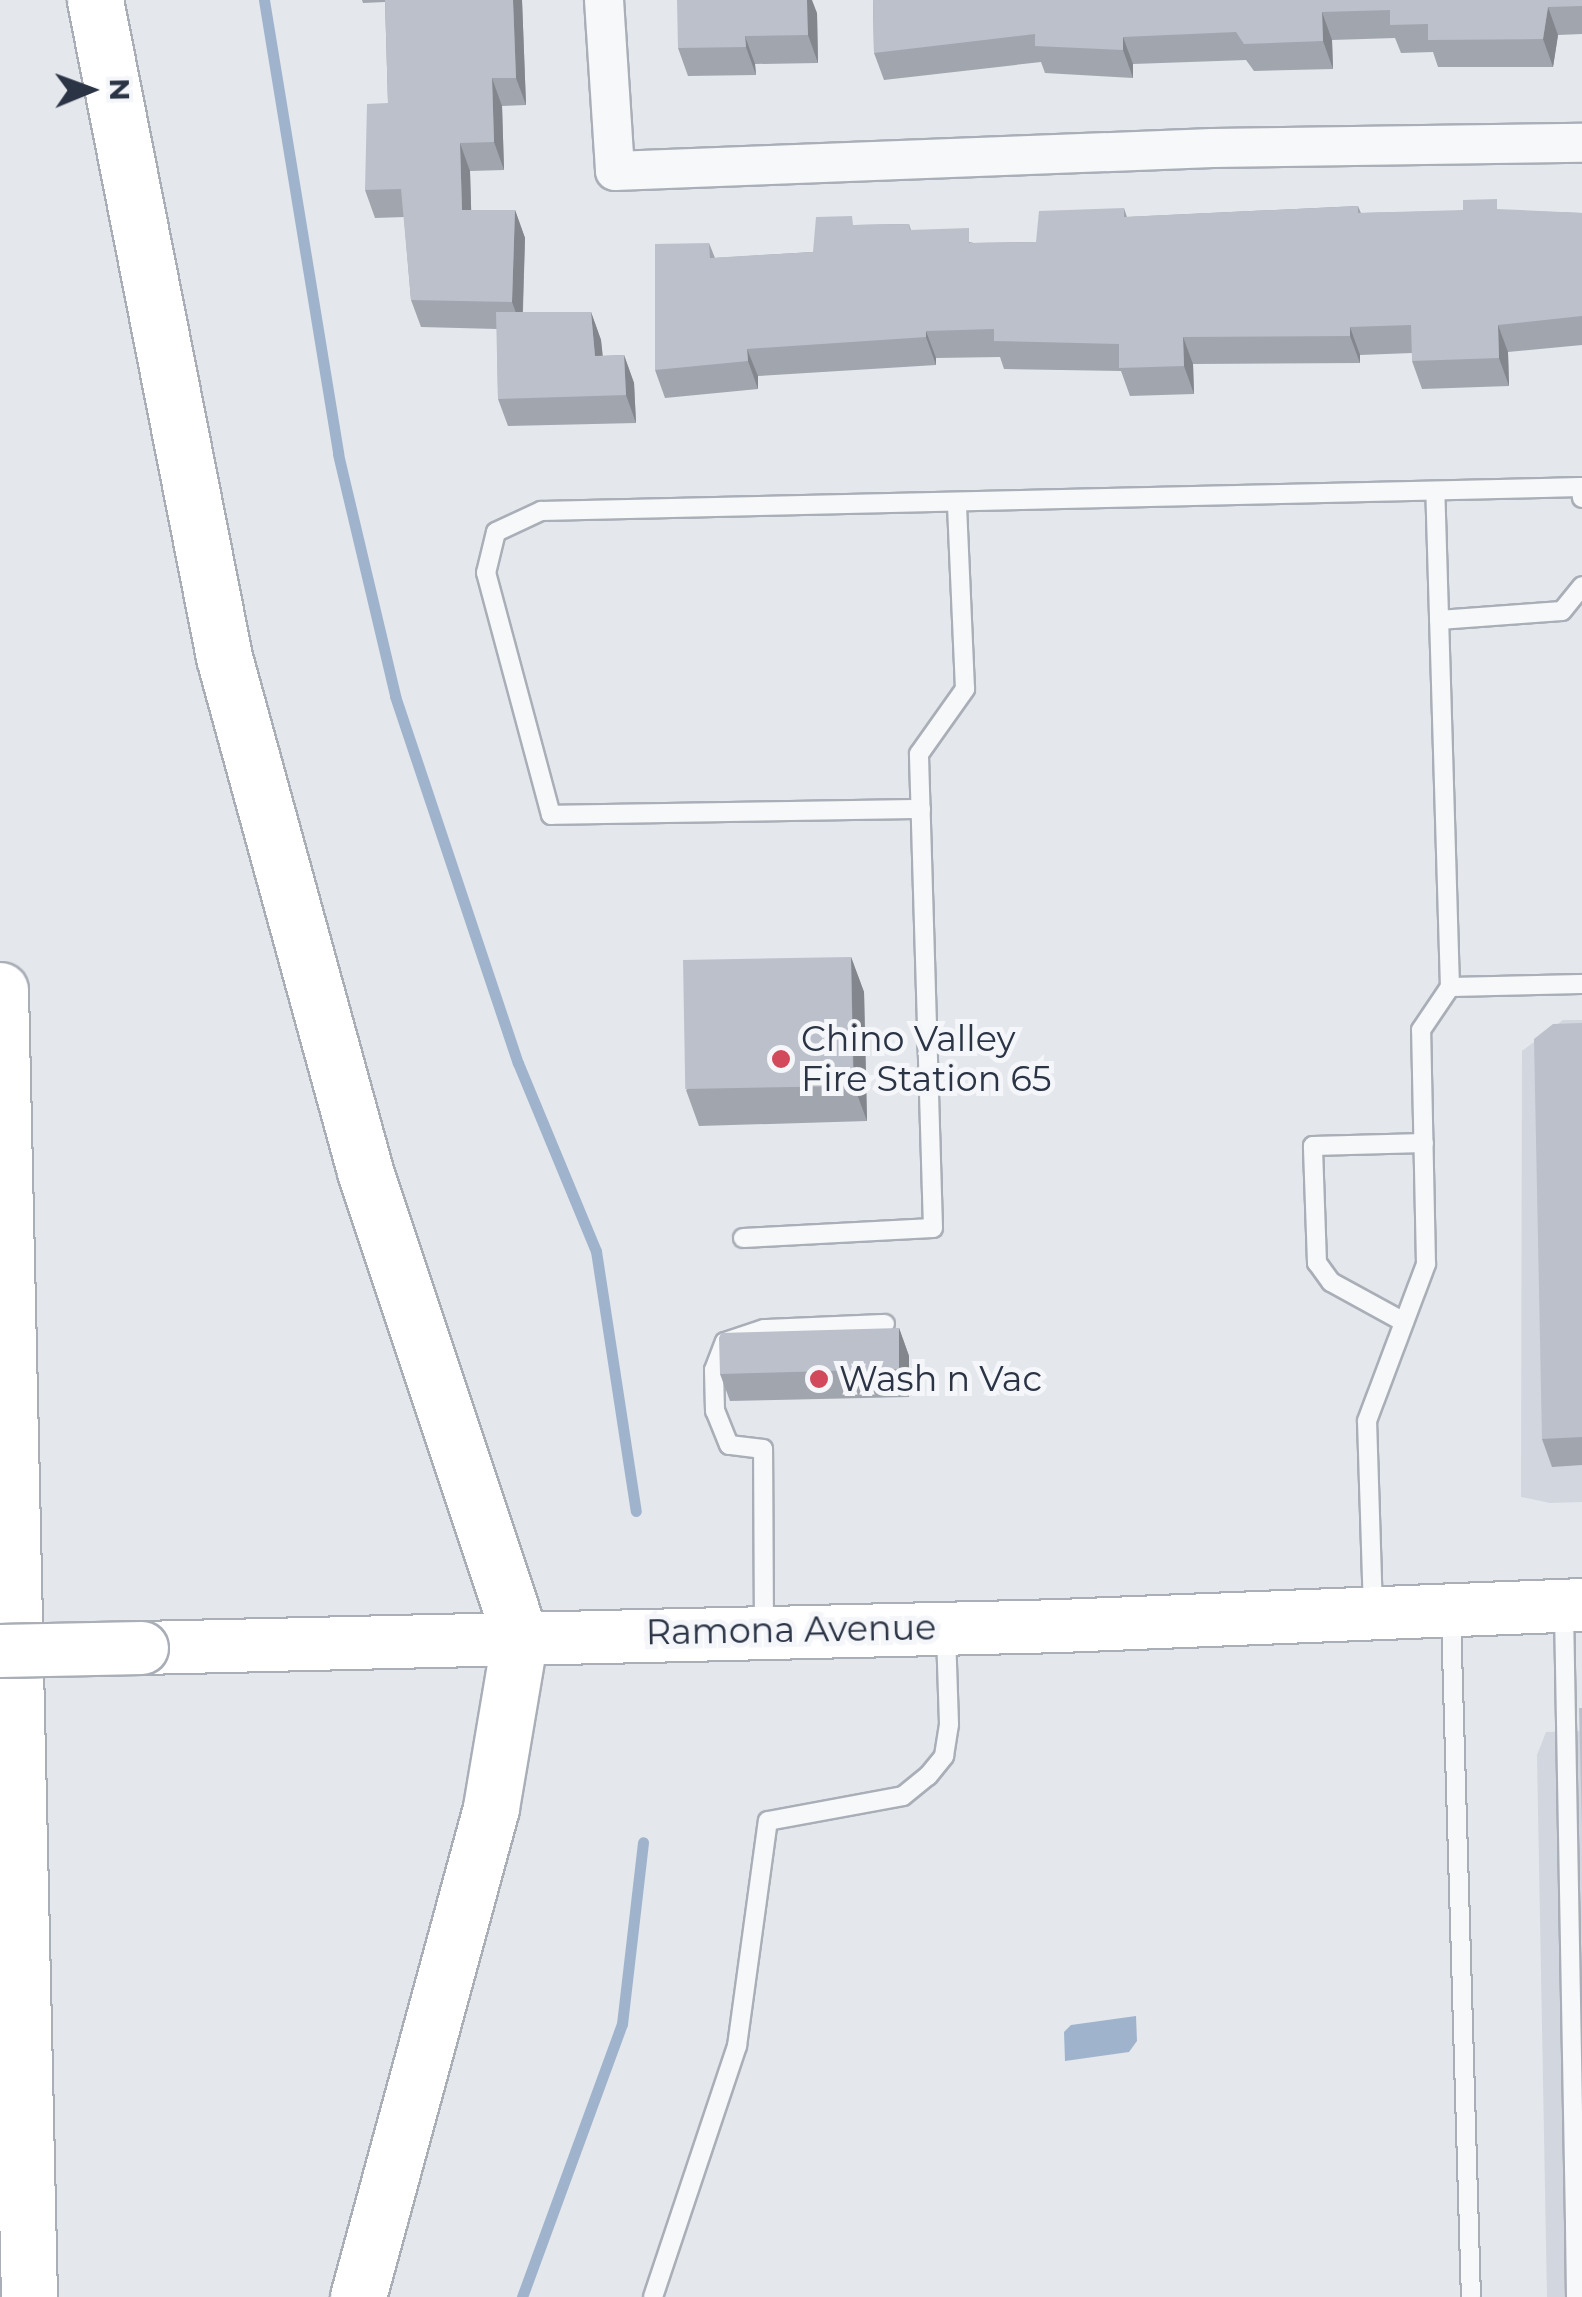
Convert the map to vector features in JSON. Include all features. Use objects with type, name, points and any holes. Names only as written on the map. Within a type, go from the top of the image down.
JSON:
[{"type":"highway","points":[[95,0],[224,657],[365,1171],[520,1636],[491,1808],[358,2297]]},
{"type":"highway","points":[[0,990],[30,2297]]},
{"type":"main road","name":"Ramona Avenue","points":[[0,1652],[946,1628],[1573,1605]]},
{"type":"street","points":[[604,0],[615,171],[1213,148],[1582,143]]},
{"type":"lane","points":[[921,809],[551,815],[486,573],[496,532],[542,511],[1582,488],[1582,498]]},
{"type":"lane","points":[[1373,1613],[1367,1421],[1426,1264],[1421,1030],[1450,986],[1435,491]]},
{"type":"lane","points":[[743,1238],[933,1228],[918,754],[965,690],[957,503]]},
{"type":"lane","points":[[1439,620],[1562,611],[1582,586]]},
{"type":"lane","points":[[1450,986],[1582,984]]},
{"type":"lane","points":[[1404,1322],[1331,1282],[1317,1263],[1313,1146],[1424,1143]]},
{"type":"lane","points":[[764,1631],[763,1449],[729,1444],[715,1412],[725,1342],[764,1328],[885,1324]]},
{"type":"lane","points":[[1573,1605],[1576,2297]]},
{"type":"lane","points":[[1451,1611],[1471,2297]]},
{"type":"lane","points":[[653,2297],[737,2046],[768,1821],[902,1796],[928,1776],[944,1756],[948,1724],[946,1628]]},
{"type":"shaded area","points":[[1563,1020],[1582,1020],[1582,1502],[1550,1503],[1521,1497],[1522,1051]]},
{"type":"shaded area","points":[[1582,1731],[1582,2297],[1547,2297],[1537,1755],[1546,1732]]},
{"type":"water","points":[[1136,2016],[1137,2041],[1129,2052],[1065,2061],[1064,2032],[1071,2025]]},
{"type":"building","points":[[385,0],[513,0],[516,78],[492,78],[494,142],[460,143],[462,210],[515,210],[512,302],[411,300],[401,189],[365,190],[367,104],[388,103]]},
{"type":"building","points":[[677,0],[807,0],[808,35],[745,36],[746,47],[678,48]]},
{"type":"building","points":[[873,0],[1582,0],[1582,6],[1548,7],[1543,39],[1428,40],[1428,24],[1390,25],[1390,10],[1322,12],[1323,41],[1244,44],[1236,32],[1123,37],[1123,50],[1035,46],[1035,34],[874,53]]},
{"type":"building","points":[[1497,199],[1497,209],[1582,213],[1582,316],[1498,325],[1499,358],[1412,361],[1411,325],[1350,327],[1350,336],[1183,337],[1184,366],[1119,368],[1119,344],[994,341],[994,329],[926,331],[926,337],[747,349],[748,361],[655,370],[655,244],[709,243],[710,258],[813,252],[816,217],[852,216],[853,225],[909,224],[910,230],[969,228],[969,243],[1036,242],[1039,211],[1124,208],[1124,217],[1358,206],[1358,213],[1463,210],[1463,200]]},
{"type":"building","points":[[496,312],[591,312],[595,356],[624,355],[626,395],[498,399]]},
{"type":"building","name":"Chino Valley Fire Station 65","points":[[851,957],[853,1086],[685,1089],[683,960]]},
{"type":"building","points":[[1582,1023],[1582,1437],[1542,1439],[1534,1039],[1553,1024]]},
{"type":"building","points":[[899,1328],[899,1369],[720,1374],[721,1333]]},
{"type":"building","points":[[1579,1708],[1582,1708],[1582,1828]]},
{"type":"waterway","points":[[264,0],[338,454],[395,696],[518,1063],[596,1251],[636,1511]]},
{"type":"waterway","points":[[522,2297],[622,2024],[643,1842]]},
{"type":"place","name":"Chino Valley Fire Station 65","points":[[781,1059]]},
{"type":"place","name":"Wash n Vac","points":[[819,1379]]}]
